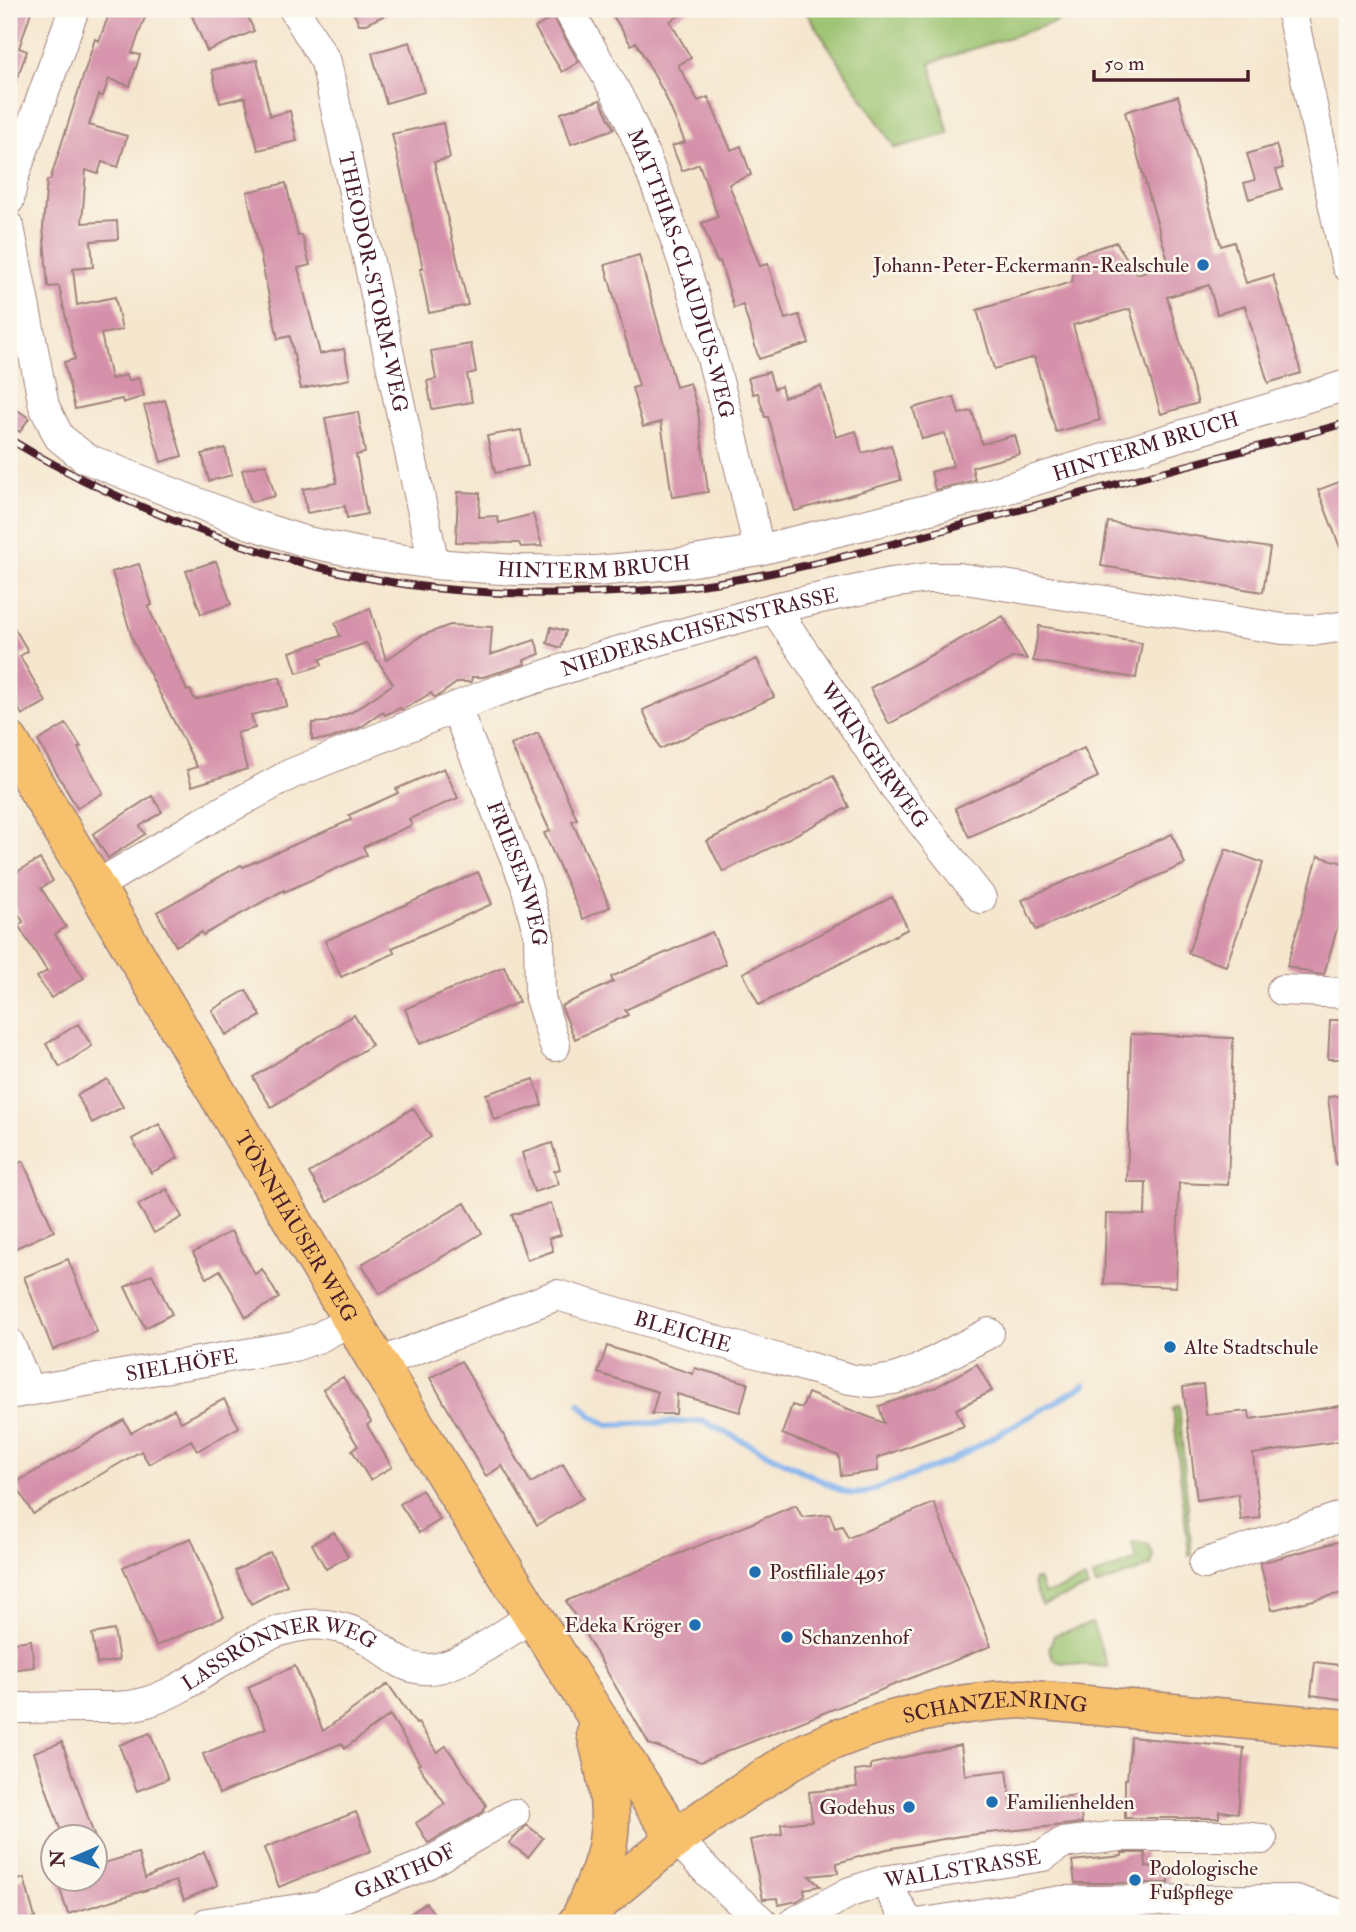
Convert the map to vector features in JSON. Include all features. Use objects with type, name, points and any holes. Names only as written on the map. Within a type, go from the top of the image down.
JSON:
[{"type":"main road","name":"TÖNNHÄUSER WEG","points":[[9,741],[377,1364],[590,1708],[676,1838]]},
{"type":"main road","name":"SCHANZENRING","points":[[578,1922],[676,1838],[747,1788],[809,1751],[900,1716],[939,1707],[1022,1699],[1347,1729]]},
{"type":"main road","name":"TÖNNHÄUSER WEG","points":[[578,1922],[600,1871],[608,1841],[606,1771],[590,1708]]},
{"type":"street","points":[[9,200],[13,178],[74,9]]},
{"type":"street","name":"THEODOR-STORM-WEG","points":[[294,9],[326,62],[434,564]]},
{"type":"street","name":"MATTHIAS-CLAUDIUS-WEG","points":[[568,9],[629,119],[662,204],[693,293],[721,389],[759,550]]},
{"type":"street","points":[[1291,9],[1343,226],[1347,266]]},
{"type":"street","name":"HINTERM BRUCH","points":[[9,228],[44,406],[59,437],[85,458],[261,528],[307,542],[434,564],[515,570],[596,571],[682,563],[759,550],[976,498],[1347,386]]},
{"type":"street","name":"NIEDERSACHSENSTRASSE","points":[[96,886],[203,822],[291,774],[491,693],[613,653],[774,608],[891,583],[928,578],[959,578],[1283,629],[1318,630],[1347,626]]},
{"type":"street","name":"WIKINGERWEG","points":[[774,608],[899,793],[981,898]]},
{"type":"street","name":"FRIESENWEG","points":[[456,708],[526,886],[539,936],[540,998],[555,1046]]},
{"type":"street","points":[[1282,990],[1347,993]]},
{"type":"street","name":"BLEICHE","points":[[377,1364],[557,1296],[768,1356],[871,1382],[894,1379],[916,1371],[989,1333]]},
{"type":"street","name":"SIELHÖFE","points":[[19,1392],[294,1346],[320,1337],[351,1320]]},
{"type":"street","points":[[9,1343],[19,1392]]},
{"type":"street","points":[[1204,1564],[1347,1515]]},
{"type":"street","name":"LASSRÖNNER WEG","points":[[9,1708],[118,1706],[146,1702],[170,1692],[252,1641],[278,1629],[311,1624],[341,1628],[366,1638],[404,1665],[429,1669],[455,1663],[533,1616]]},
{"type":"street","name":"GARTHOF","points":[[207,1923],[320,1906],[425,1865],[514,1814]]},
{"type":"street","name":"WALLSTRASSE","points":[[793,1923],[850,1892],[884,1881],[1043,1856],[1062,1843],[1119,1836],[1229,1836],[1262,1839]]},
{"type":"street","points":[[676,1838],[763,1923]]},
{"type":"street","points":[[884,1881],[907,1920],[915,1923]]},
{"type":"street","points":[[924,1923],[1061,1900],[1296,1911],[1347,1917]]},
{"type":"green space","points":[[804,9],[1096,9],[930,63],[949,134],[895,148]]},
{"type":"green space","points":[[1179,1405],[1192,1556],[1189,1556],[1173,1408]]},
{"type":"green space","points":[[1136,1542],[1149,1545],[1153,1556],[1151,1566],[1096,1586],[1093,1576],[1137,1560],[1132,1544]]},
{"type":"green space","points":[[1034,1579],[1038,1579],[1045,1594],[1085,1579],[1088,1588],[1042,1605],[1033,1583]]},
{"type":"green space","points":[[1092,1623],[1108,1667],[1058,1662],[1053,1658],[1049,1648],[1054,1635]]},
{"type":"building","points":[[9,9],[32,9],[19,48],[27,51],[11,95],[9,94]]},
{"type":"building","points":[[111,9],[148,9],[132,53],[140,55],[130,86],[109,79],[103,96],[99,95],[89,125],[127,136],[118,167],[102,162],[98,174],[86,170],[82,223],[117,221],[118,239],[91,241],[93,267],[73,269],[77,305],[115,297],[122,330],[101,334],[111,379],[126,375],[128,381],[139,378],[144,396],[123,403],[122,399],[75,409],[64,362],[75,359],[59,286],[48,287],[43,227],[47,180],[50,180],[95,39],[99,41]]},
{"type":"building","points":[[189,9],[245,9],[254,31],[207,51]]},
{"type":"building","points":[[352,9],[398,9],[366,24],[359,24]]},
{"type":"building","points":[[609,9],[690,9],[670,21],[691,58],[678,65],[698,101],[708,97],[731,150],[741,146],[751,175],[729,184],[760,266],[768,264],[785,319],[799,315],[809,343],[759,359],[743,305],[734,308],[720,261],[717,262],[702,223],[718,217],[699,164],[682,171],[672,146],[685,142],[665,95],[636,42],[631,45]]},
{"type":"building","points":[[553,17],[579,62],[562,72],[535,28]]},
{"type":"building","points":[[410,42],[424,92],[386,103],[372,53]]},
{"type":"building","points":[[257,60],[270,116],[290,111],[297,141],[258,150],[245,97],[220,103],[212,70]]},
{"type":"building","points":[[1178,96],[1221,246],[1234,242],[1246,283],[1273,275],[1301,373],[1268,383],[1245,306],[1217,314],[1209,285],[1167,297],[1198,403],[1161,414],[1130,309],[1073,325],[1100,420],[1056,432],[1034,357],[994,369],[977,310],[1072,282],[1076,255],[1116,242],[1137,274],[1169,264],[1125,112]]},
{"type":"building","points":[[600,100],[614,129],[571,144],[561,113]]},
{"type":"building","points":[[443,123],[450,158],[434,162],[468,305],[429,313],[420,269],[423,268],[392,134]]},
{"type":"building","points":[[1276,145],[1283,168],[1276,170],[1282,189],[1249,199],[1244,183],[1255,180],[1247,154]]},
{"type":"building","points":[[286,183],[298,236],[302,235],[310,265],[298,268],[320,354],[344,349],[350,379],[301,389],[290,336],[278,339],[247,192]]},
{"type":"building","points":[[639,255],[676,387],[690,383],[698,411],[708,492],[672,497],[661,422],[643,427],[632,388],[639,386],[605,265]]},
{"type":"building","points":[[471,344],[476,372],[467,374],[472,402],[432,409],[427,381],[436,379],[431,351]]},
{"type":"building","points":[[769,372],[774,389],[781,386],[784,397],[821,386],[836,437],[856,431],[862,453],[891,445],[901,480],[795,511],[768,417],[765,417],[758,393],[753,394],[748,378]]},
{"type":"building","points":[[954,397],[959,414],[972,411],[982,444],[1015,435],[1020,454],[972,467],[975,480],[935,490],[931,472],[953,466],[945,433],[922,439],[913,408]]},
{"type":"building","points":[[165,400],[182,456],[161,462],[144,406]]},
{"type":"building","points":[[9,404],[29,418],[20,432],[9,424]]},
{"type":"building","points":[[358,412],[365,453],[356,455],[367,514],[347,518],[345,506],[307,513],[303,489],[337,483],[325,418]]},
{"type":"building","points":[[521,430],[528,466],[495,473],[487,436]]},
{"type":"building","points":[[225,448],[232,475],[209,481],[202,454]]},
{"type":"building","points":[[266,464],[275,496],[251,502],[242,470]]},
{"type":"building","points":[[1347,479],[1347,563],[1346,563],[1318,490]]},
{"type":"building","points":[[458,492],[480,493],[479,517],[497,516],[499,523],[533,514],[542,546],[456,542]]},
{"type":"building","points":[[1108,522],[1270,548],[1263,592],[1101,566]]},
{"type":"building","points":[[216,561],[231,604],[201,614],[186,571]]},
{"type":"building","points":[[139,564],[152,605],[148,607],[187,691],[190,690],[195,700],[280,677],[287,706],[251,715],[255,728],[237,733],[247,769],[192,786],[187,770],[197,767],[133,641],[112,572]]},
{"type":"building","points":[[370,608],[386,660],[421,636],[450,625],[492,627],[490,655],[535,640],[540,654],[524,660],[525,664],[483,677],[472,677],[471,682],[458,682],[438,696],[434,697],[431,693],[402,710],[400,708],[385,715],[383,712],[361,727],[330,739],[312,740],[312,723],[327,722],[352,712],[393,684],[366,643],[320,659],[322,665],[297,673],[290,652],[340,636],[335,623]]},
{"type":"building","points":[[1003,616],[1027,659],[1014,657],[889,724],[870,688]]},
{"type":"building","points":[[9,619],[28,651],[20,656],[46,702],[22,715],[9,691]]},
{"type":"building","points":[[1039,626],[1142,643],[1136,678],[1033,661]]},
{"type":"building","points":[[551,627],[566,631],[561,648],[547,643]]},
{"type":"building","points":[[757,659],[774,697],[660,749],[643,710]]},
{"type":"building","points":[[66,724],[81,747],[78,748],[103,793],[77,808],[38,741]]},
{"type":"building","points":[[538,733],[577,819],[572,821],[610,907],[583,919],[544,833],[550,831],[511,745]]},
{"type":"building","points":[[1084,748],[1098,777],[969,837],[955,808]]},
{"type":"building","points":[[444,768],[458,798],[409,819],[412,825],[363,847],[367,855],[284,890],[203,935],[202,932],[176,946],[157,912],[241,865],[243,867],[351,820],[349,815],[398,793],[396,789]]},
{"type":"building","points":[[833,776],[849,807],[723,872],[707,841]]},
{"type":"building","points":[[152,796],[162,812],[140,826],[145,834],[108,858],[93,834]]},
{"type":"building","points":[[1172,834],[1185,864],[1036,930],[1022,900]]},
{"type":"building","points":[[1226,849],[1263,863],[1226,966],[1188,953]]},
{"type":"building","points":[[1318,856],[1347,864],[1347,894],[1324,974],[1314,974],[1287,966]]},
{"type":"building","points":[[40,859],[53,881],[41,888],[66,927],[55,934],[84,978],[51,998],[37,977],[47,971],[18,925],[23,922],[9,897],[9,876]]},
{"type":"building","points":[[478,872],[492,904],[392,948],[395,953],[341,977],[325,941]]},
{"type":"building","points":[[892,897],[908,929],[759,1005],[743,973]]},
{"type":"building","points":[[712,932],[726,964],[625,1010],[628,1015],[575,1039],[561,1006],[613,982],[611,977]]},
{"type":"building","points":[[504,966],[519,1002],[420,1044],[405,1009]]},
{"type":"building","points":[[246,990],[261,1016],[226,1035],[212,1010]]},
{"type":"building","points":[[354,1015],[372,1045],[271,1107],[253,1077]]},
{"type":"building","points":[[1330,1020],[1347,1020],[1347,1059],[1328,1059]]},
{"type":"building","points":[[78,1024],[92,1046],[60,1067],[46,1044]]},
{"type":"building","points":[[1131,1034],[1233,1038],[1228,1185],[1179,1183],[1176,1287],[1104,1284],[1106,1214],[1145,1215],[1146,1182],[1127,1182]]},
{"type":"building","points":[[107,1079],[123,1107],[92,1123],[77,1095]]},
{"type":"building","points":[[534,1079],[542,1105],[494,1120],[486,1094]]},
{"type":"building","points":[[1347,1095],[1347,1164],[1336,1165],[1328,1097]]},
{"type":"building","points":[[413,1108],[431,1137],[327,1202],[309,1173]]},
{"type":"building","points":[[159,1124],[178,1158],[151,1173],[132,1139]]},
{"type":"building","points":[[552,1143],[560,1169],[554,1171],[559,1184],[534,1192],[522,1153]]},
{"type":"building","points":[[23,1161],[54,1231],[9,1251],[9,1168]]},
{"type":"building","points":[[167,1189],[182,1217],[154,1233],[138,1205]]},
{"type":"building","points":[[465,1203],[482,1233],[380,1294],[362,1264]]},
{"type":"building","points":[[551,1203],[561,1235],[549,1238],[553,1251],[527,1260],[512,1215]]},
{"type":"building","points":[[231,1231],[255,1274],[262,1269],[279,1298],[246,1317],[220,1270],[207,1278],[193,1253]]},
{"type":"building","points":[[68,1259],[97,1332],[53,1350],[24,1277]]},
{"type":"building","points":[[152,1274],[172,1314],[145,1328],[125,1287]]},
{"type":"building","points":[[607,1346],[693,1374],[695,1368],[748,1383],[740,1412],[677,1394],[676,1414],[652,1414],[658,1392],[598,1373]]},
{"type":"building","points":[[461,1361],[531,1483],[563,1464],[583,1498],[537,1525],[502,1466],[486,1476],[430,1378]]},
{"type":"building","points":[[977,1364],[992,1391],[956,1409],[964,1426],[877,1458],[878,1471],[841,1476],[839,1456],[782,1434],[792,1405],[802,1408],[808,1393],[884,1423],[879,1406],[936,1387]]},
{"type":"building","points":[[343,1377],[371,1422],[367,1425],[392,1467],[370,1480],[352,1450],[358,1446],[323,1389]]},
{"type":"building","points":[[1203,1384],[1206,1415],[1249,1411],[1250,1419],[1347,1405],[1347,1440],[1253,1454],[1260,1518],[1241,1520],[1238,1494],[1197,1500],[1183,1387]]},
{"type":"building","points":[[224,1399],[239,1427],[197,1451],[191,1440],[149,1464],[141,1451],[33,1514],[15,1483],[124,1420],[131,1433],[174,1409],[181,1422]]},
{"type":"building","points":[[422,1490],[440,1520],[419,1533],[400,1504]]},
{"type":"building","name":"Schanzenhof","points":[[934,1503],[991,1646],[701,1762],[649,1744],[566,1601],[796,1505],[802,1517],[830,1514],[835,1528],[842,1526],[848,1538]]},
{"type":"building","points":[[334,1532],[348,1556],[326,1569],[312,1544]]},
{"type":"building","points":[[191,1538],[224,1617],[156,1646],[123,1567]]},
{"type":"building","points":[[1341,1541],[1342,1544],[1347,1543],[1347,1592],[1272,1610],[1260,1563]]},
{"type":"building","points":[[270,1552],[287,1585],[251,1604],[235,1571]]},
{"type":"building","points":[[114,1630],[119,1660],[97,1664],[92,1634]]},
{"type":"building","points":[[31,1640],[34,1667],[11,1670],[9,1643]]},
{"type":"building","points":[[1315,1662],[1347,1666],[1347,1700],[1311,1695]]},
{"type":"building","points":[[295,1666],[323,1731],[388,1684],[437,1752],[446,1746],[486,1805],[483,1812],[428,1843],[416,1823],[445,1804],[418,1765],[420,1764],[390,1715],[345,1748],[342,1743],[219,1794],[203,1754],[266,1728],[248,1687]]},
{"type":"building","points":[[150,1733],[168,1779],[137,1791],[119,1745]]},
{"type":"building","points":[[1131,1737],[1244,1748],[1238,1813],[1219,1811],[1219,1818],[1125,1818],[1125,1779]]},
{"type":"building","points":[[62,1742],[90,1824],[58,1824],[34,1752]]},
{"type":"building","points":[[961,1745],[965,1775],[1007,1770],[1011,1802],[1079,1795],[1082,1823],[960,1836],[887,1849],[837,1863],[838,1873],[809,1876],[820,1886],[804,1889],[805,1896],[797,1901],[779,1905],[778,1898],[763,1899],[750,1840],[782,1834],[781,1824],[812,1821],[809,1792],[857,1787],[855,1771],[871,1769],[871,1764]]},
{"type":"building","points":[[356,1812],[371,1851],[279,1887],[264,1848]]},
{"type":"building","points":[[527,1825],[543,1838],[528,1857],[509,1843]]},
{"type":"building","points":[[204,1852],[218,1885],[184,1900],[176,1881],[68,1914],[62,1894],[108,1894],[108,1862],[138,1853],[145,1878]]},
{"type":"building","points":[[1122,1853],[1145,1853],[1146,1867],[1168,1866],[1169,1883],[1075,1883],[1072,1861],[1122,1856]]},
{"type":"building","points":[[24,1878],[35,1918],[9,1923],[9,1883]]},
{"type":"building","points":[[426,1903],[441,1923],[397,1923]]},
{"type":"building","points":[[1108,1918],[1171,1918],[1171,1923],[1108,1923]]},
{"type":"building","points":[[1201,1918],[1270,1918],[1271,1923],[1202,1923]]},
{"type":"waterway","points":[[579,1403],[592,1416],[608,1425],[703,1421],[842,1491],[853,1494],[864,1493],[951,1461],[1085,1385]]},
{"type":"railway","points":[[9,439],[107,491],[160,514],[214,535],[324,568],[434,588],[577,593],[702,585],[818,563],[1347,423]]},
{"type":"place","name":"Johann-Peter-Eckermann-Realschule","points":[[1203,265]]},
{"type":"place","name":"Alte Stadtschule","points":[[1170,1347]]},
{"type":"place","name":"Postfiliale 495","points":[[755,1572]]},
{"type":"place","name":"Edeka Kröger","points":[[695,1625]]},
{"type":"place","name":"Schanzenhof","points":[[787,1637]]},
{"type":"place","name":"Familienhelden","points":[[992,1802]]},
{"type":"place","name":"Godehus","points":[[909,1807]]},
{"type":"place","name":"Podologische Fußpflege","points":[[1135,1880]]}]
